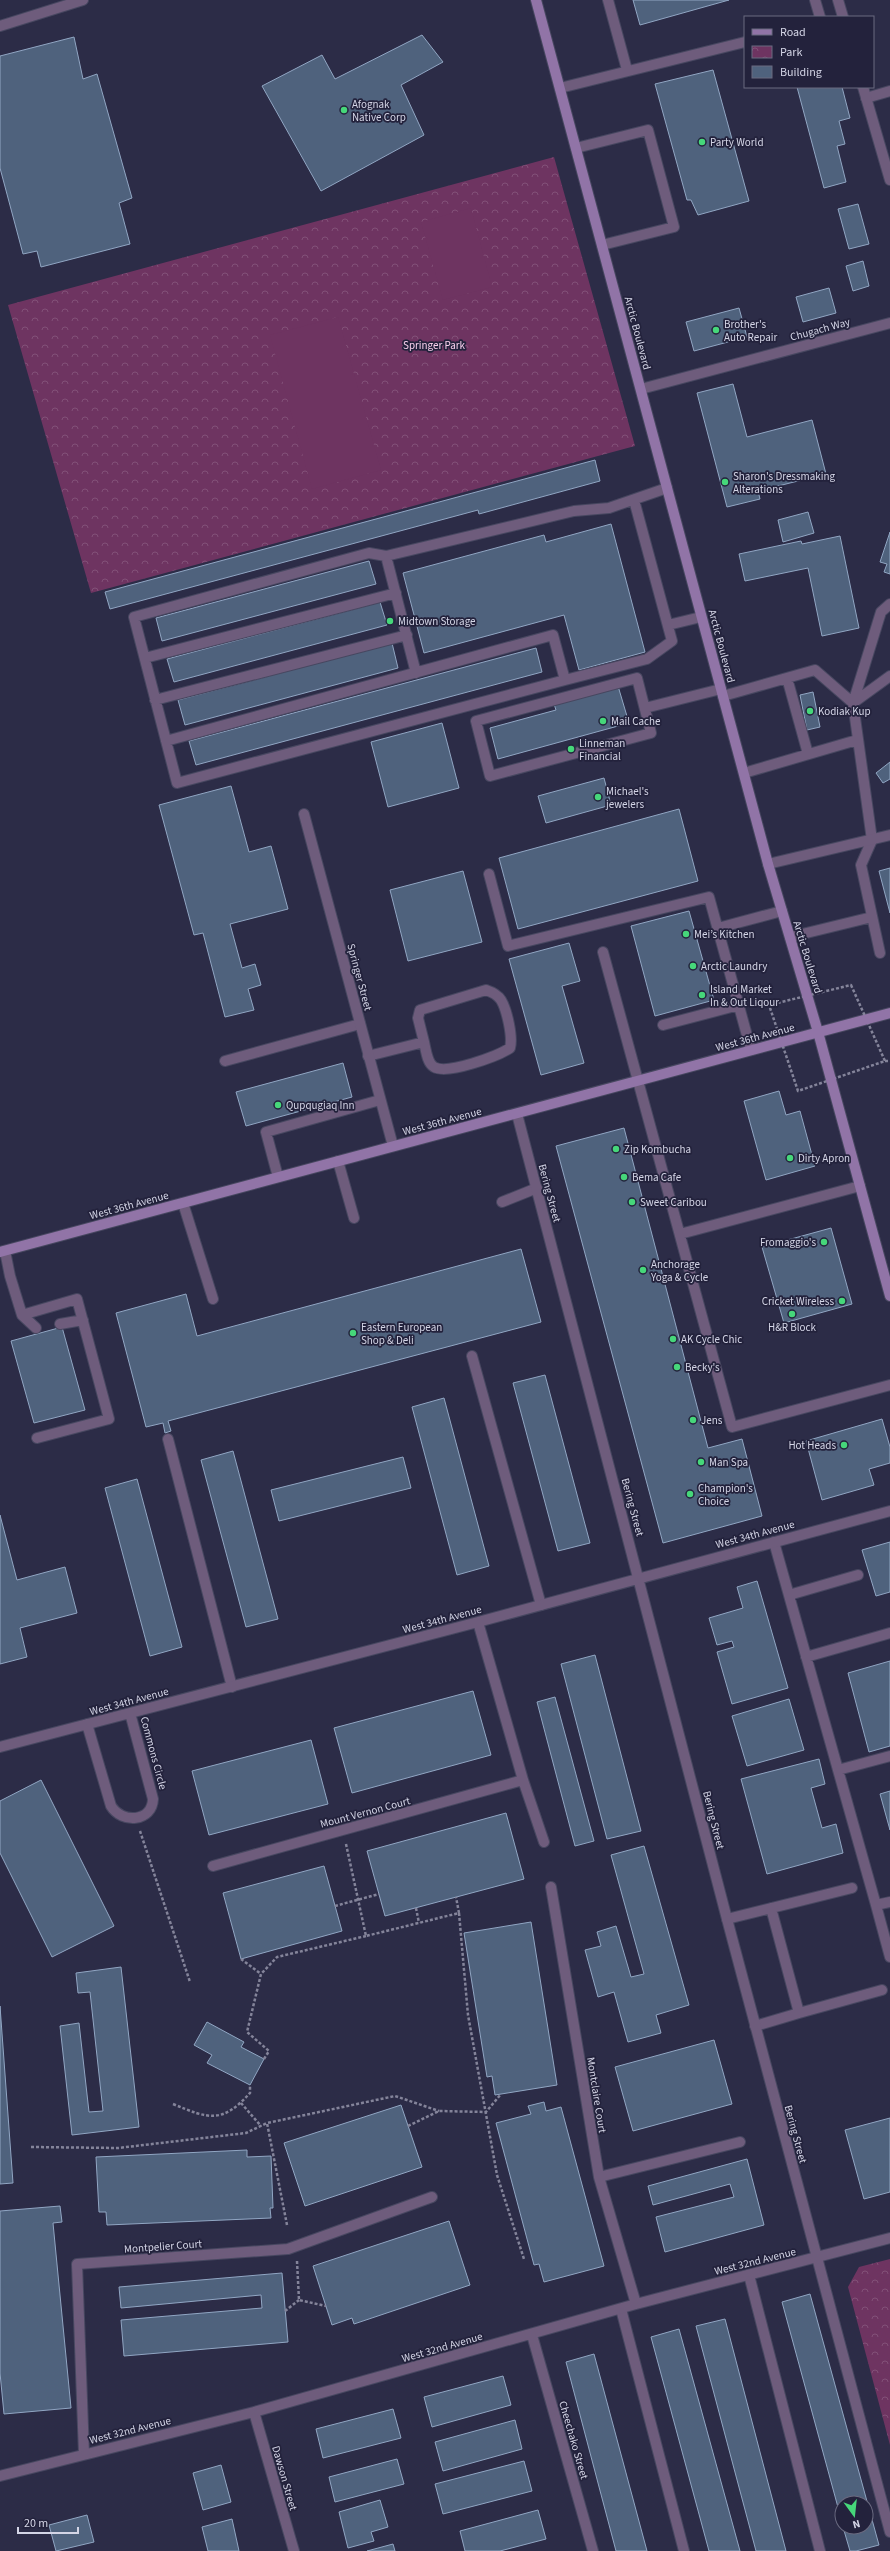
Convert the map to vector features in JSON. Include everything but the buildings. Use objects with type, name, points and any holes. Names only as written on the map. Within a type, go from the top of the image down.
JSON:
[{"type":"main road","name":"Arctic Boulevard","points":[[536,0],[768,864],[818,1032],[890,1296]]},
{"type":"main road","name":"West 36th Avenue","points":[[2,1251],[890,1013]]},
{"type":"street","points":[[0,26],[83,0]]},
{"type":"street","points":[[608,0],[628,70]]},
{"type":"street","points":[[815,0],[820,16]]},
{"type":"street","points":[[838,0],[843,16]]},
{"type":"street","points":[[560,88],[744,42]]},
{"type":"street","points":[[863,88],[890,180]]},
{"type":"street","points":[[866,98],[890,91]]},
{"type":"street","points":[[576,148],[648,130],[674,227],[602,245]]},
{"type":"street","name":"Chugach Way","points":[[641,390],[890,323]]},
{"type":"street","points":[[634,500],[672,641],[647,659],[177,783],[134,618],[369,553],[386,556],[574,511],[610,508],[667,488]]},
{"type":"street","points":[[386,556],[416,673]]},
{"type":"street","points":[[145,658],[396,593]]},
{"type":"street","points":[[880,953],[861,865],[872,840],[853,703],[881,612],[890,604]]},
{"type":"street","points":[[668,626],[701,617]]},
{"type":"street","points":[[155,700],[407,635]]},
{"type":"street","points":[[166,740],[554,635],[565,680]]},
{"type":"street","points":[[645,708],[722,693],[815,670],[853,703]]},
{"type":"street","points":[[853,703],[890,676]]},
{"type":"street","points":[[637,678],[645,708],[651,733],[490,776],[476,721],[637,678]]},
{"type":"street","points":[[787,678],[808,754]]},
{"type":"street","points":[[744,773],[858,740]]},
{"type":"street","name":"Springer Street","points":[[304,814],[393,1146]]},
{"type":"street","points":[[768,864],[890,835]]},
{"type":"street","points":[[489,874],[508,946],[709,898],[751,1050]]},
{"type":"street","points":[[718,928],[782,911]]},
{"type":"street","points":[[790,937],[872,917]]},
{"type":"street","points":[[604,952],[732,1427],[890,1385]]},
{"type":"street","points":[[486,990],[495,994],[502,1001],[512,1039],[510,1048],[500,1055],[444,1070],[434,1067],[429,1061],[424,1042],[418,1018],[420,1010],[486,990]]},
{"type":"street","points":[[663,1025],[739,1004]]},
{"type":"street","points":[[225,1061],[360,1024]]},
{"type":"street","points":[[368,1056],[424,1042]]},
{"type":"street","points":[[278,1177],[266,1132],[380,1100]]},
{"type":"street","name":"Bering Street","points":[[517,1114],[755,2026],[890,2532]]},
{"type":"street","points":[[338,1161],[354,1218]]},
{"type":"street","points":[[680,1234],[860,1186]]},
{"type":"street","points":[[502,1202],[537,1188]]},
{"type":"street","points":[[183,1203],[213,1299]]},
{"type":"street","points":[[2,1251],[22,1315],[36,1328]]},
{"type":"street","points":[[22,1315],[77,1299],[109,1419],[37,1438]]},
{"type":"street","points":[[60,1324],[83,1320]]},
{"type":"street","points":[[472,1356],[541,1605]]},
{"type":"street","points":[[168,1439],[232,1687]]},
{"type":"street","name":"West 34th Avenue","points":[[0,1747],[478,1622],[890,1511]]},
{"type":"street","points":[[774,1542],[890,1957]]},
{"type":"street","points":[[789,1595],[858,1575]]},
{"type":"street","points":[[478,1622],[523,1780],[544,1842]]},
{"type":"street","points":[[806,1656],[890,1633]]},
{"type":"street","name":"Commons Circle","points":[[130,1713],[154,1799],[153,1806],[143,1817],[136,1819]]},
{"type":"street","points":[[87,1724],[111,1806],[115,1812],[122,1816],[136,1819]]},
{"type":"street","points":[[838,1770],[890,1756]]},
{"type":"street","name":"Mount Vernon Court","points":[[213,1866],[523,1780]]},
{"type":"street","name":"Montclaire Court","points":[[551,1887],[599,2178],[636,2304]]},
{"type":"street","points":[[727,1919],[852,1888]]},
{"type":"street","points":[[876,1905],[890,1902]]},
{"type":"street","points":[[771,1908],[799,2013]]},
{"type":"street","points":[[755,2026],[882,1990]]},
{"type":"street","points":[[599,2178],[740,2142]]},
{"type":"street","name":"Montpelier Court","points":[[84,2454],[77,2264],[288,2249],[432,2197]]},
{"type":"street","name":"West 32nd Avenue","points":[[0,2476],[254,2412],[532,2335],[636,2304],[890,2238]]},
{"type":"street","points":[[749,2275],[820,2551]]},
{"type":"street","points":[[621,2309],[684,2551]]},
{"type":"street","name":"Cheechako Street","points":[[532,2335],[593,2551]]},
{"type":"street","name":"Dawson Street","points":[[254,2412],[294,2551]]},
{"type":"path","points":[[885,1061],[890,1060]]},
{"type":"path","points":[[136,1819],[190,1982]]},
{"type":"path","points":[[343,1830],[366,1936]]},
{"type":"path","points":[[335,1906],[379,1894]]},
{"type":"path","points":[[456,1897],[459,1913],[468,2015],[497,2175],[524,2259]]},
{"type":"path","points":[[416,1908],[419,1923]]},
{"type":"path","points":[[264,2059],[269,2050],[247,2032],[261,1974],[277,1957],[459,1913]]},
{"type":"path","points":[[241,1959],[261,1974]]},
{"type":"path","points":[[173,2104],[202,2116],[219,2116],[236,2108],[250,2093],[250,2086]]},
{"type":"path","points":[[486,2112],[501,2094]]},
{"type":"path","points":[[31,2147],[118,2148],[246,2133],[267,2123],[395,2096],[439,2111],[486,2112]]},
{"type":"path","points":[[241,2103],[261,2126]]},
{"type":"path","points":[[408,2126],[439,2111]]},
{"type":"path","points":[[267,2123],[287,2225]]},
{"type":"path","points":[[296,2246],[299,2300]]},
{"type":"path","points":[[299,2300],[326,2306]]},
{"type":"path","points":[[285,2311],[299,2300]]},
{"type":"green space","name":"Springer Park","points":[[554,157],[635,446],[91,593],[8,305]]},
{"type":"green space","points":[[471,208],[492,287],[443,300],[421,222]]},
{"type":"green space","points":[[338,317],[381,470],[312,489],[270,335]]},
{"type":"green space","points":[[890,2259],[890,2445],[848,2287],[859,2267]]},
{"type":"place","name":"Afognak Native Corp","points":[[344,110]]},
{"type":"place","name":"Party World","points":[[702,142]]},
{"type":"place","name":"Brother's Auto Repair","points":[[716,330]]},
{"type":"place","name":"Sharon's Dressmaking Alterations","points":[[725,482]]},
{"type":"place","name":"Midtown Storage","points":[[390,621]]},
{"type":"place","name":"Kodiak Kup","points":[[810,711]]},
{"type":"place","name":"Mail Cache","points":[[603,721]]},
{"type":"place","name":"Linneman Financial","points":[[571,749]]},
{"type":"place","name":"Michael's jewelers","points":[[598,797]]},
{"type":"place","name":"Mei’s Kitchen","points":[[686,934]]},
{"type":"place","name":"Arctic Laundry","points":[[693,966]]},
{"type":"place","name":"Island Market In & Out Liqour","points":[[702,995]]},
{"type":"place","name":"Qupqugiaq Inn","points":[[278,1105]]},
{"type":"place","name":"Zip Kombucha","points":[[616,1149]]},
{"type":"place","name":"Dirty Apron","points":[[790,1158]]},
{"type":"place","name":"Bema Cafe","points":[[624,1177]]},
{"type":"place","name":"Sweet Caribou","points":[[632,1202]]},
{"type":"place","name":"Fromaggio's","points":[[824,1242]]},
{"type":"place","name":"Anchorage Yoga & Cycle","points":[[643,1270]]},
{"type":"place","name":"Cricket Wireless","points":[[842,1301]]},
{"type":"place","name":"H&R Block","points":[[792,1314]]},
{"type":"place","name":"Eastern European Shop & Deli","points":[[353,1333]]},
{"type":"place","name":"AK Cycle Chic","points":[[673,1339]]},
{"type":"place","name":"Becky's","points":[[677,1367]]},
{"type":"place","name":"Jens","points":[[693,1420]]},
{"type":"place","name":"Hot Heads","points":[[844,1445]]},
{"type":"place","name":"Man Spa","points":[[701,1462]]},
{"type":"place","name":"Champion's Choice","points":[[690,1494]]}]
